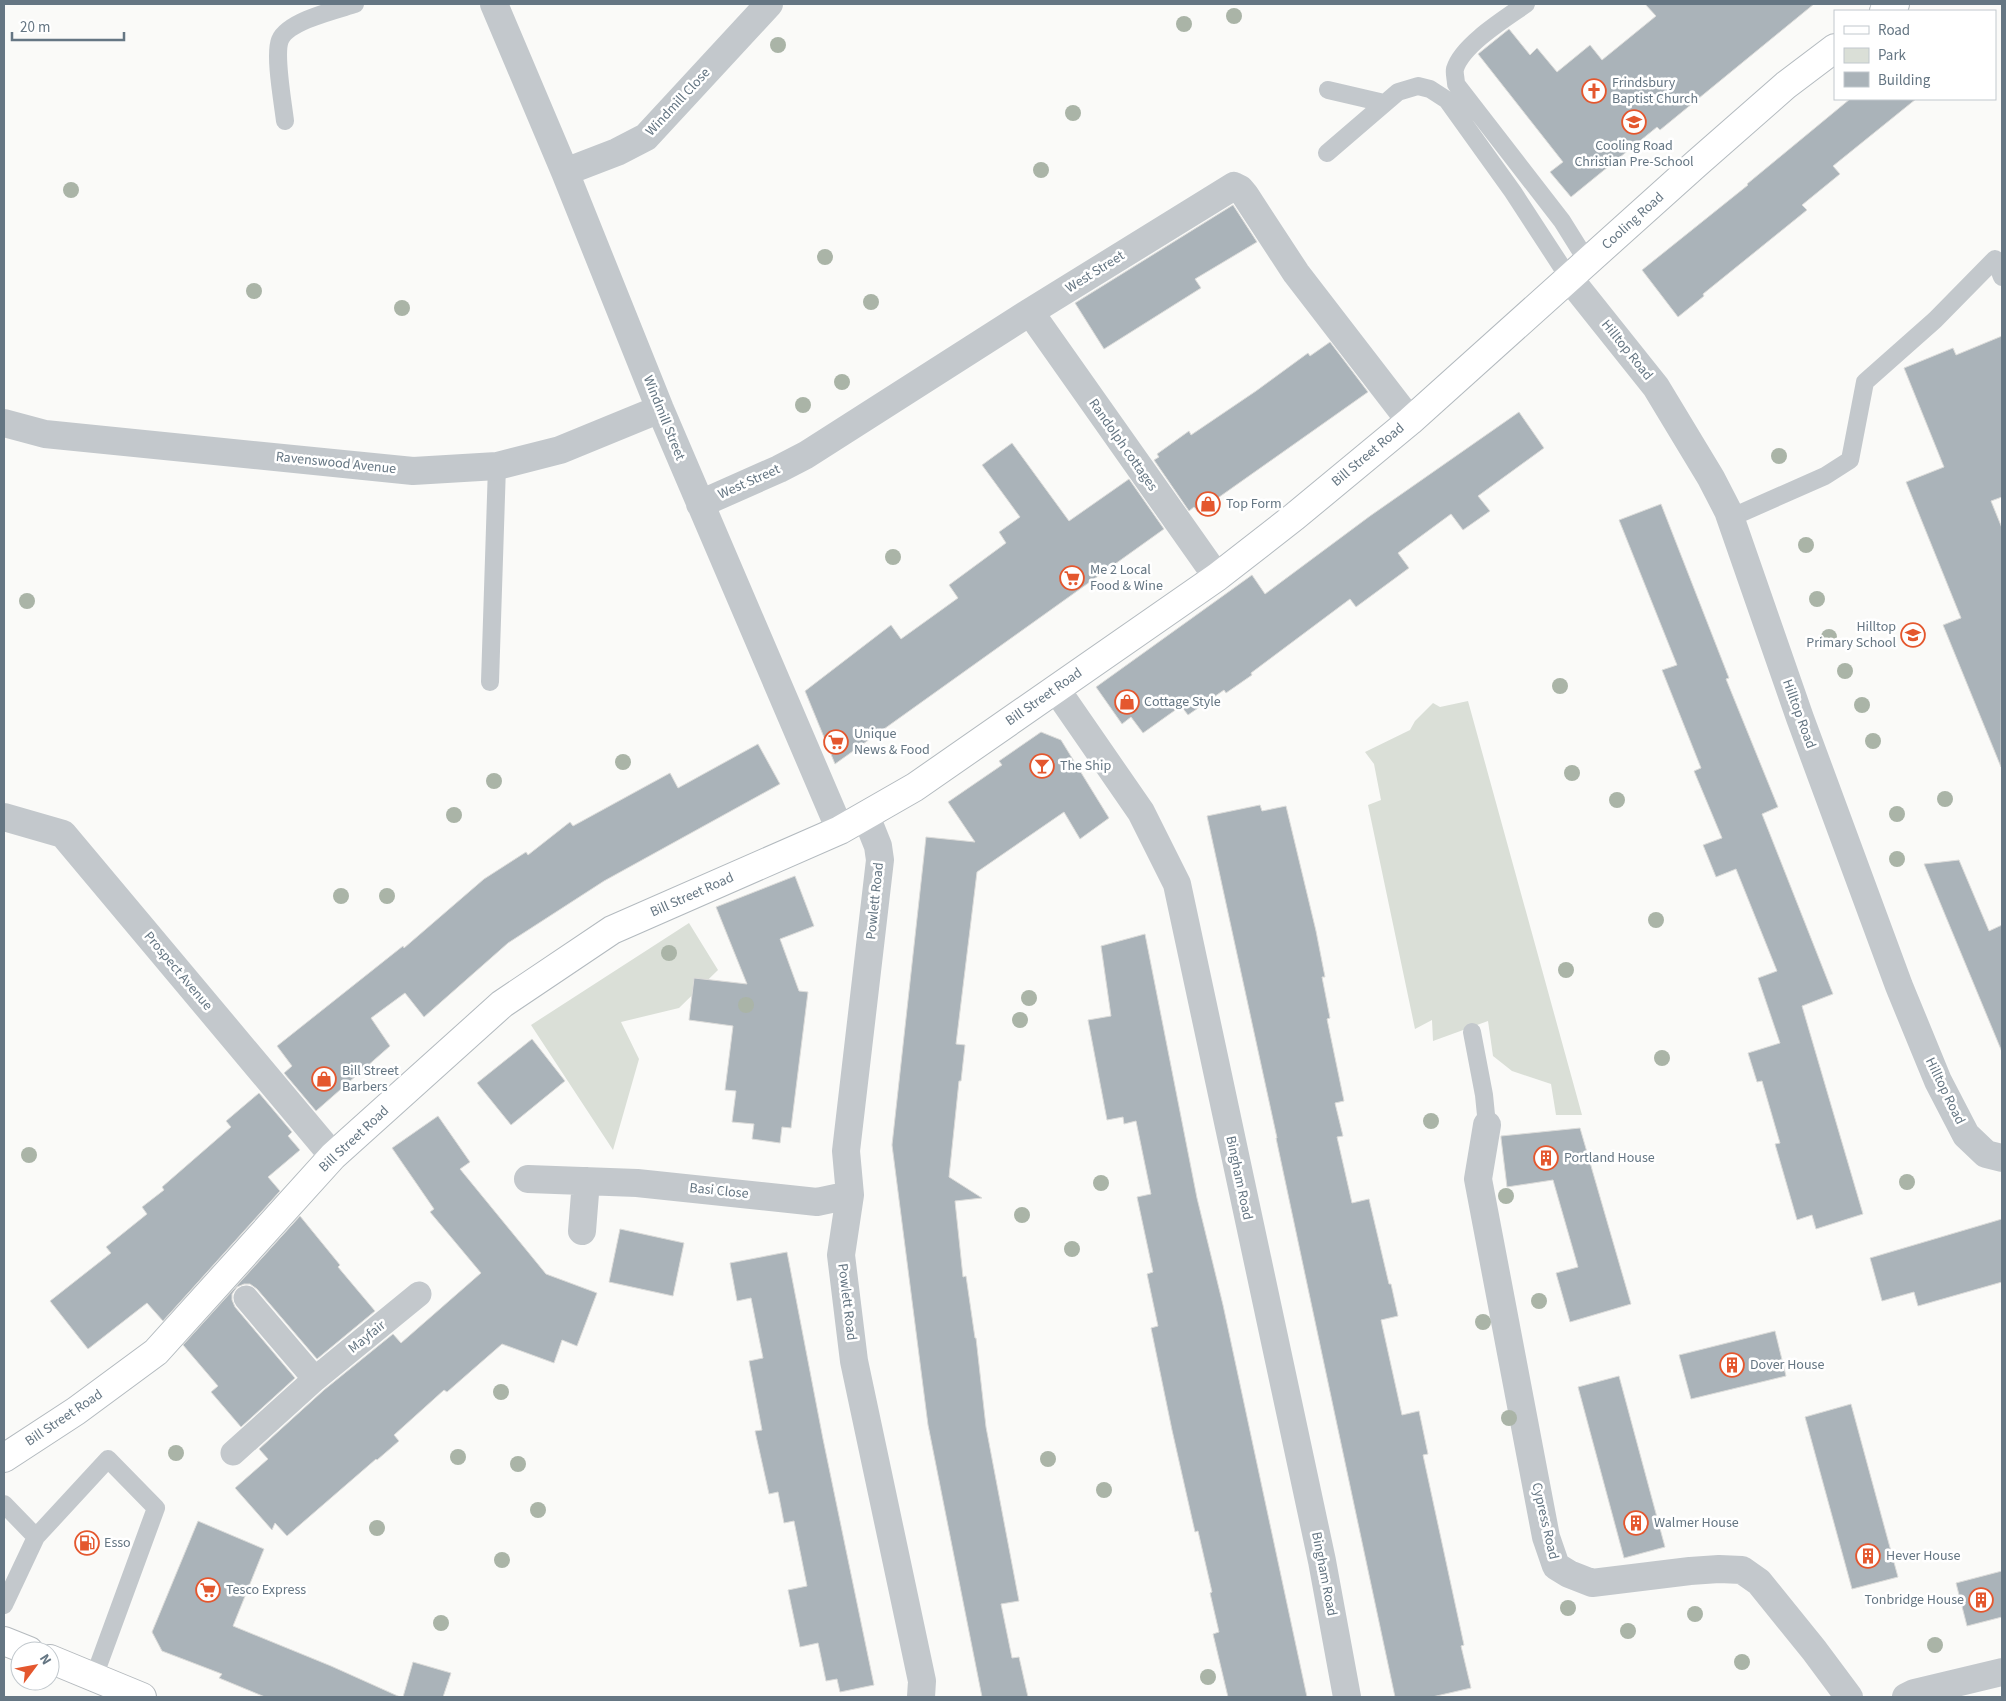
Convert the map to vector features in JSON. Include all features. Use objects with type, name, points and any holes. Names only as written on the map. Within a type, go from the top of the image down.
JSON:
[{"type":"main road","name":"Cooling Road","points":[[1435,399],[1760,108],[1834,49]]},
{"type":"main road","name":"Bill Street Road","points":[[4,1458],[76,1411],[156,1352],[333,1156],[502,1004],[612,930],[840,830],[915,787],[1216,577],[1368,457],[1435,399]]},
{"type":"main road","points":[[60,1663],[142,1697]]},
{"type":"street","name":"Windmill Street","points":[[494,4],[566,172],[660,409],[840,830]]},
{"type":"street","name":"Windmill Close","points":[[566,172],[617,152],[646,137],[770,4]]},
{"type":"street","name":"West Street","points":[[700,504],[788,465],[1232,187],[1237,187],[1246,195],[1296,273],[1410,421]]},
{"type":"street","name":"Hilltop Road","points":[[1578,270],[1656,387],[1703,462],[1730,518],[1800,718],[1899,986],[1938,1081],[1966,1134],[1986,1154],[2002,1158]]},
{"type":"street","name":"Randolph cottages","points":[[1030,312],[1216,577]]},
{"type":"street","name":"Ravenswood Avenue","points":[[4,423],[45,434],[413,471],[497,466],[560,450],[660,409]]},
{"type":"street","name":"Bingham Road","points":[[1056,689],[1141,812],[1177,884],[1322,1561],[1347,1697]]},
{"type":"street","name":"Powlett Road","points":[[866,816],[878,846],[880,860],[846,1151],[850,1195],[841,1256],[854,1361],[922,1681],[922,1697]]},
{"type":"street","name":"Prospect Avenue","points":[[4,817],[63,834],[333,1156]]},
{"type":"street","name":"Cypress Road","points":[[1487,1125],[1478,1179],[1546,1538],[1556,1566],[1569,1574],[1592,1583],[1690,1572],[1742,1570],[1760,1582],[1849,1697]]},
{"type":"street","name":"Basi Close","points":[[528,1179],[637,1183],[817,1202],[850,1195]]},
{"type":"street","points":[[582,1231],[586,1181]]},
{"type":"street","name":"Mayfair","points":[[234,1453],[314,1379],[419,1294]]},
{"type":"street","points":[[246,1298],[314,1379]]},
{"type":"street","points":[[1906,1697],[1914,1693],[2002,1672]]},
{"type":"lane","points":[[286,121],[277,52],[280,39],[298,24],[355,4]]},
{"type":"lane","points":[[1526,4],[1470,47],[1454,70],[1456,84],[1562,221],[1578,270]]},
{"type":"lane","points":[[1327,153],[1384,102],[1398,92],[1418,86],[1430,89],[1447,100],[1513,192],[1578,270]]},
{"type":"lane","points":[[1328,90],[1384,102]]},
{"type":"lane","points":[[1730,518],[1825,476],[1850,460],[1865,382],[1935,320],[1995,260],[2002,277]]},
{"type":"lane","points":[[490,682],[497,466]]},
{"type":"lane","points":[[1472,1032],[1484,1095],[1487,1125]]},
{"type":"lane","points":[[4,1605],[36,1537],[108,1459],[156,1508],[94,1677]]},
{"type":"lane","points":[[4,1504],[36,1537]]},
{"type":"green space","points":[[1468,701],[1582,1115],[1556,1115],[1551,1084],[1512,1071],[1493,1056],[1488,1021],[1433,1041],[1432,1020],[1415,1029],[1368,805],[1381,800],[1374,764],[1365,752],[1410,730],[1415,721],[1433,703],[1440,707]]},
{"type":"green space","points":[[689,923],[718,970],[679,1008],[621,1022],[639,1059],[613,1150],[531,1025]]},
{"type":"building","points":[[1645,4],[1814,4],[1660,130],[1657,127],[1571,197],[1550,172],[1563,162],[1478,54],[1509,29],[1530,55],[1537,48],[1557,72],[1590,45],[1602,60],[1656,16]]},
{"type":"building","points":[[1849,100],[1915,100],[1833,166],[1840,174],[1802,205],[1807,210],[1703,294],[1704,296],[1678,317],[1642,270]]},
{"type":"building","points":[[1233,205],[1257,242],[1195,279],[1201,288],[1104,349],[1075,303]]},
{"type":"building","points":[[2002,336],[2002,497],[1991,501],[2002,528],[2001,767],[1943,625],[1961,618],[1906,482],[1944,467],[1904,368],[1953,348],[1956,355]]},
{"type":"building","points":[[1330,342],[1368,392],[1198,512],[1194,507],[1189,511],[1154,460],[1159,457],[1157,454],[1189,431],[1191,435],[1308,353],[1310,356]]},
{"type":"building","points":[[1519,412],[1544,448],[1478,496],[1490,511],[1463,530],[1451,514],[1398,553],[1409,568],[1356,607],[1350,599],[1251,673],[1252,675],[1226,693],[1224,690],[1188,715],[1181,706],[1143,733],[1131,717],[1122,724],[1096,687],[1252,575],[1265,594],[1370,516]]},
{"type":"building","points":[[1012,443],[1069,521],[1129,479],[1164,529],[835,764],[805,691],[891,625],[901,639],[958,598],[949,585],[1006,543],[999,532],[1020,517],[982,465]]},
{"type":"building","points":[[1661,504],[1729,678],[1726,679],[1778,807],[1762,814],[1833,994],[1802,1006],[1863,1214],[1816,1229],[1812,1215],[1797,1220],[1775,1144],[1780,1143],[1762,1081],[1757,1082],[1748,1053],[1780,1043],[1758,978],[1777,971],[1736,869],[1716,877],[1703,845],[1722,838],[1694,771],[1701,768],[1662,670],[1677,665],[1619,520]]},
{"type":"building","points":[[1041,732],[1061,740],[1109,818],[1080,839],[1064,812],[977,872],[956,1044],[965,1045],[961,1081],[959,1081],[949,1177],[982,1198],[955,1201],[963,1277],[966,1276],[976,1338],[986,1427],[1019,1601],[1001,1604],[1012,1658],[1019,1657],[1028,1697],[982,1697],[928,1425],[892,1145],[926,837],[975,842],[948,802],[1002,765],[999,761]]},
{"type":"building","points":[[758,744],[780,784],[604,881],[508,943],[424,1017],[405,993],[371,1018],[390,1046],[316,1111],[284,1073],[292,1066],[277,1046],[403,946],[404,948],[484,879],[526,852],[528,855],[570,822],[573,826],[670,773],[678,788]]},
{"type":"building","points":[[1260,805],[1262,811],[1286,806],[1325,977],[1322,977],[1330,1018],[1327,1019],[1344,1101],[1335,1103],[1343,1136],[1337,1137],[1352,1203],[1369,1199],[1389,1284],[1391,1284],[1398,1316],[1381,1320],[1402,1415],[1419,1411],[1428,1454],[1423,1455],[1464,1645],[1461,1646],[1471,1688],[1432,1697],[1395,1697],[1207,816]]},
{"type":"building","points":[[1959,860],[1989,931],[2002,925],[2002,1052],[1924,864]]},
{"type":"building","points":[[795,876],[814,926],[780,939],[799,991],[808,992],[791,1128],[782,1127],[780,1143],[752,1139],[754,1124],[732,1122],[736,1091],[725,1090],[733,1026],[689,1020],[694,978],[747,984],[716,907]]},
{"type":"building","points":[[1145,934],[1197,1198],[1223,1305],[1307,1697],[1228,1697],[1213,1634],[1219,1632],[1210,1593],[1212,1592],[1198,1531],[1195,1532],[1151,1328],[1158,1326],[1147,1274],[1153,1272],[1137,1197],[1151,1194],[1136,1121],[1124,1124],[1123,1117],[1107,1120],[1088,1020],[1111,1016],[1101,946]]},
{"type":"building","points":[[532,1039],[565,1081],[511,1125],[477,1083]]},
{"type":"building","points":[[259,1093],[292,1132],[288,1136],[300,1150],[268,1177],[280,1191],[163,1321],[147,1303],[88,1349],[50,1301],[111,1253],[106,1247],[147,1214],[142,1207],[164,1190],[162,1187],[231,1127],[226,1121]]},
{"type":"building","points":[[438,1116],[470,1162],[460,1169],[546,1274],[597,1293],[577,1346],[562,1340],[554,1363],[502,1344],[447,1392],[444,1390],[394,1435],[399,1441],[287,1536],[275,1523],[272,1530],[235,1488],[268,1459],[259,1449],[324,1390],[393,1334],[401,1343],[481,1273],[430,1212],[434,1209],[392,1148]]},
{"type":"building","points":[[1580,1128],[1631,1304],[1570,1322],[1556,1273],[1578,1267],[1553,1180],[1507,1187],[1501,1136]]},
{"type":"building","points":[[300,1216],[340,1265],[338,1267],[375,1311],[317,1359],[257,1289],[250,1284],[237,1287],[232,1294],[235,1307],[295,1378],[241,1427],[211,1392],[218,1386],[183,1345]]},
{"type":"building","points":[[2002,1219],[2002,1282],[1918,1306],[1914,1292],[1882,1301],[1870,1258]]},
{"type":"building","points":[[620,1229],[684,1243],[673,1296],[609,1282]]},
{"type":"building","points":[[787,1252],[823,1439],[874,1685],[840,1692],[837,1679],[826,1681],[818,1643],[800,1647],[788,1590],[807,1586],[794,1521],[784,1523],[778,1492],[769,1494],[755,1431],[762,1430],[749,1361],[763,1358],[751,1298],[737,1301],[730,1263]]},
{"type":"building","name":"Dover House","points":[[1775,1331],[1786,1376],[1691,1399],[1679,1355]]},
{"type":"building","points":[[1619,1376],[1665,1547],[1624,1558],[1578,1387]]},
{"type":"building","points":[[1851,1404],[1898,1577],[1852,1589],[1805,1417]]},
{"type":"building","points":[[198,1521],[264,1549],[233,1626],[331,1666],[400,1697],[265,1697],[219,1678],[222,1674],[162,1651],[152,1632]]},
{"type":"building","name":"Tonbridge House","points":[[2002,1571],[2002,1617],[1967,1626],[1956,1583]]},
{"type":"building","points":[[413,1662],[451,1673],[443,1697],[403,1697]]},
{"type":"place","name":"Frindsbury Baptist Church","points":[[1594,91]]},
{"type":"place","name":"Cooling Road Christian Pre-School","points":[[1634,122]]},
{"type":"place","name":"Top Form","points":[[1208,504]]},
{"type":"place","name":"Me 2 Local Food & Wine","points":[[1072,578]]},
{"type":"place","name":"Hilltop Primary School","points":[[1913,635]]},
{"type":"place","name":"Cottage Style","points":[[1127,702]]},
{"type":"place","name":"Unique News & Food","points":[[836,742]]},
{"type":"place","name":"The Ship","points":[[1042,766]]},
{"type":"place","name":"Bill Street Barbers","points":[[324,1079]]},
{"type":"place","name":"Portland House","points":[[1546,1158]]},
{"type":"place","name":"Dover House","points":[[1732,1365]]},
{"type":"place","name":"Walmer House","points":[[1636,1523]]},
{"type":"place","name":"Esso","points":[[87,1543]]},
{"type":"place","name":"Hever House","points":[[1868,1556]]},
{"type":"place","name":"Tesco Express","points":[[208,1590]]},
{"type":"place","name":"Tonbridge House","points":[[1981,1600]]}]
